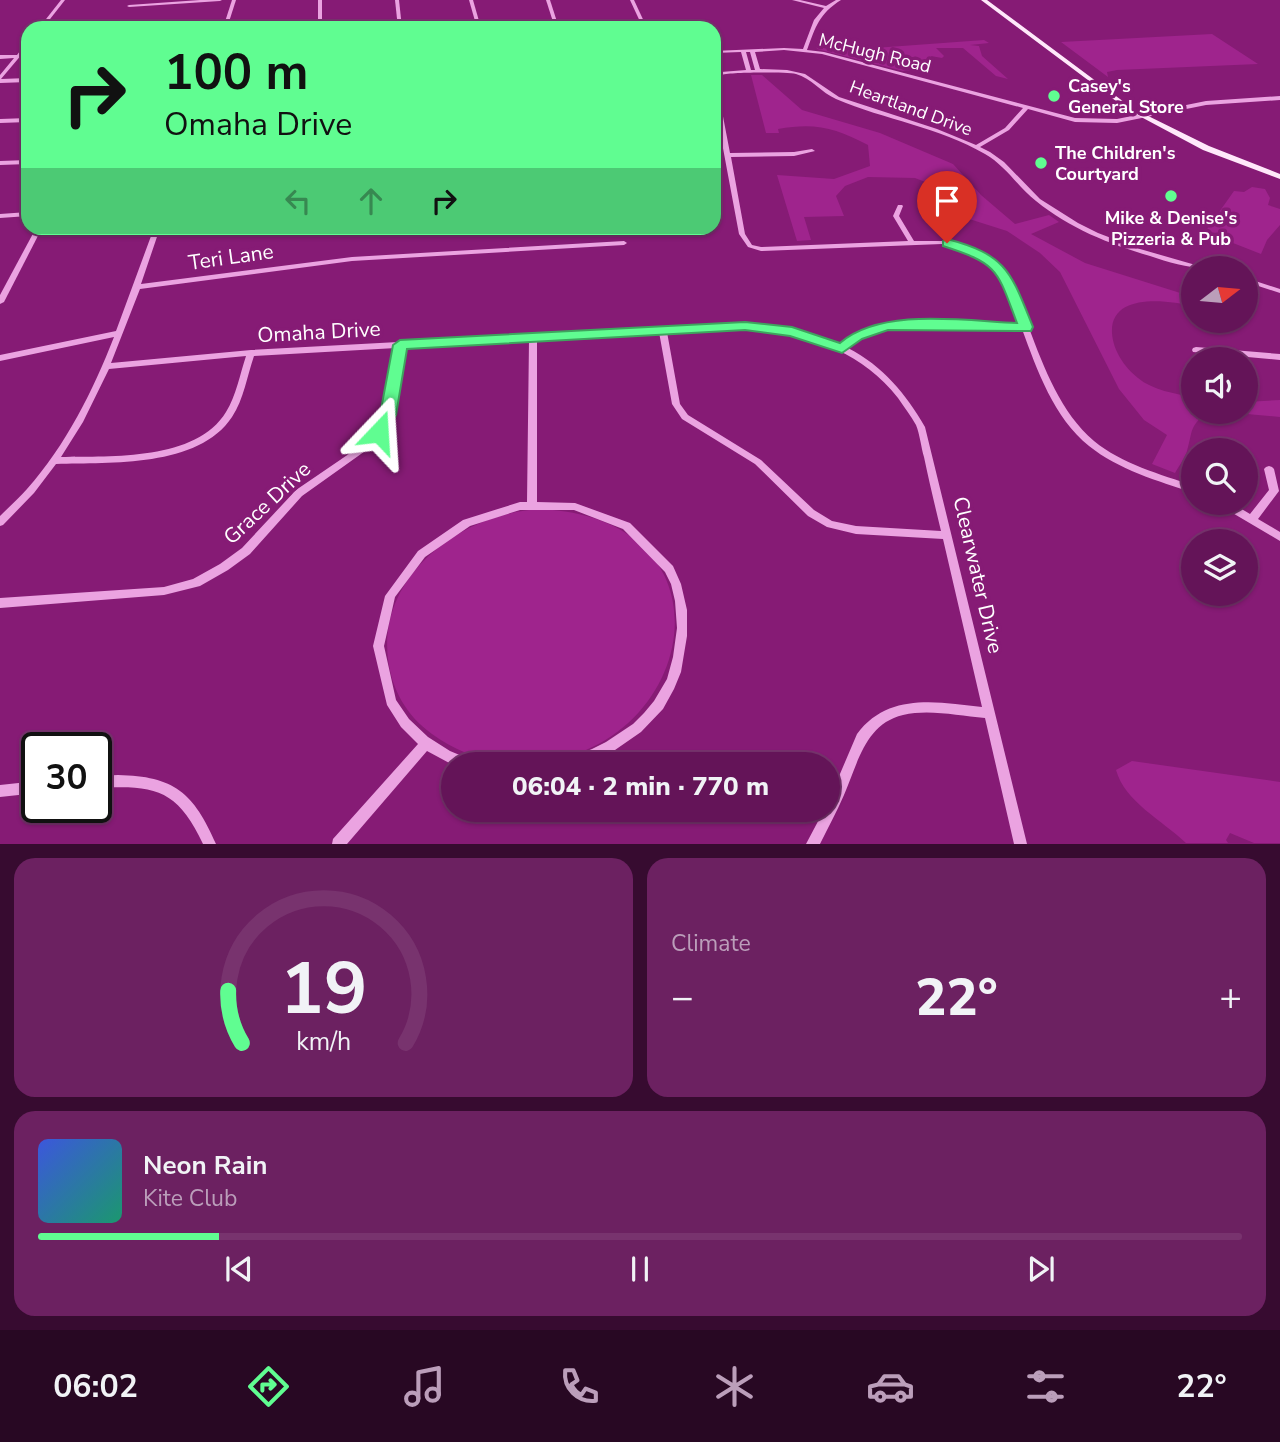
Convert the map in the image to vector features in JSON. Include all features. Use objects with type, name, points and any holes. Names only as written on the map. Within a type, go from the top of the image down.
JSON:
[{"type":"main road","points":[[984,0],[1111,96],[1206,148],[1280,177]]},
{"type":"main road","points":[[994,0],[1147,115],[1212,145],[1280,171]]},
{"type":"street","points":[[46,21],[63,0]]},
{"type":"street","points":[[129,6],[220,0]]},
{"type":"street","points":[[227,21],[234,0]]},
{"type":"street","points":[[320,0],[320,21]]},
{"type":"street","points":[[397,0],[399,21]]},
{"type":"street","points":[[471,0],[477,21]]},
{"type":"street","points":[[548,0],[555,21]]},
{"type":"street","points":[[632,0],[642,21]]},
{"type":"street","points":[[794,0],[825,7]]},
{"type":"street","points":[[805,50],[819,14],[825,7],[839,0]]},
{"type":"street","points":[[752,50],[758,72]]},
{"type":"street","name":"McHugh Road","points":[[721,52],[805,50],[1061,118],[1094,122],[1133,120],[1222,101],[1280,98]]},
{"type":"street","points":[[743,51],[749,72]]},
{"type":"street","points":[[0,79],[21,52]]},
{"type":"street","points":[[0,57],[18,56]]},
{"type":"street","name":"Heartland Drive","points":[[721,74],[800,74],[841,100],[919,123],[976,148],[1002,163],[1035,198],[1080,227],[1138,251],[1181,262]]},
{"type":"street","points":[[0,79],[21,80]]},
{"type":"street","points":[[976,148],[1007,129],[1026,108]]},
{"type":"street","points":[[0,121],[21,120]]},
{"type":"street","points":[[721,129],[747,248],[942,242],[981,254],[1006,277],[1055,398],[1068,421],[1092,444],[1126,464],[1181,485]]},
{"type":"street","points":[[728,155],[794,154],[812,151]]},
{"type":"street","points":[[0,163],[21,162]]},
{"type":"street","points":[[900,206],[896,216],[911,242]]},
{"type":"street","points":[[0,216],[21,214]]},
{"type":"street","points":[[0,302],[35,235]]},
{"type":"street","points":[[0,522],[34,489],[57,461],[89,407],[108,366],[155,235]]},
{"type":"street","name":"Teri Lane","points":[[136,287],[352,259],[624,243]]},
{"type":"street","points":[[1258,284],[1280,291]]},
{"type":"street","points":[[842,348],[857,336],[887,326],[911,324],[1026,327]]},
{"type":"street","name":"Omaha Drive","points":[[108,366],[251,353],[761,327],[792,332],[842,348]]},
{"type":"street","points":[[663,331],[676,404],[685,417],[758,462],[811,513],[830,524],[856,530],[948,535]]},
{"type":"street","points":[[0,358],[120,333]]},
{"type":"street","points":[[532,504],[533,338]]},
{"type":"street","name":"Grace Drive","points":[[0,603],[164,591],[196,583],[224,567],[246,551],[299,494],[365,447],[379,432],[388,415],[400,345]]},
{"type":"street","name":"Clearwater Drive","points":[[842,348],[870,365],[893,384],[908,402],[921,427],[1021,844]]},
{"type":"street","points":[[57,461],[156,456],[200,441],[229,415],[251,353]]},
{"type":"street","points":[[1258,355],[1280,357]]},
{"type":"street","points":[[1253,518],[1274,491],[1269,469]]},
{"type":"street","points":[[441,752],[426,743],[397,714],[383,685],[378,655],[380,629],[393,590],[413,562],[447,534],[486,514],[532,504],[572,506],[595,512],[630,528],[658,553],[673,576],[681,601],[683,630],[680,658],[667,692],[629,734],[599,752]]},
{"type":"street","points":[[1247,515],[1280,537]]},
{"type":"street","points":[[812,844],[843,785],[856,745],[869,726],[903,710],[927,708],[990,713]]},
{"type":"street","points":[[338,844],[426,743]]},
{"type":"street","points":[[112,782],[151,783],[178,794],[198,815],[210,844]]},
{"type":"street","points":[[0,791],[21,789]]},
{"type":"shaded area","points":[[1212,34],[1258,64],[1117,70],[1107,72],[1108,77],[1061,42]]},
{"type":"shaded area","points":[[984,40],[989,43],[970,45],[979,46],[982,56],[1008,79],[996,76],[963,48],[936,48],[944,56],[942,58],[931,56],[934,61],[913,70],[903,71],[817,49],[816,46],[819,42],[824,42],[829,48],[847,50]]},
{"type":"shaded area","points":[[751,75],[762,75],[802,110],[880,133],[953,164],[981,195],[1015,224],[1049,215],[1059,222],[1031,234],[1085,263],[1181,293],[1181,304],[1155,301],[1130,305],[1120,311],[1114,320],[1112,333],[1120,358],[1128,369],[1144,382],[1181,395],[1181,424],[1196,424],[1190,438],[1181,438],[1181,463],[1175,473],[1152,464],[1167,435],[1144,420],[1119,389],[1060,272],[1040,253],[1007,231],[966,218],[951,192],[915,178],[868,177],[845,186],[836,196],[844,216],[804,217],[811,240],[797,241],[777,175],[834,179],[870,166],[868,145],[846,134],[825,128],[791,127],[778,129],[779,133],[766,133]]},
{"type":"shaded area","points":[[1252,187],[1265,189],[1270,198],[1268,205],[1280,209],[1280,225],[1267,240],[1261,254],[1205,232],[1234,191],[1244,192]]},
{"type":"shaded area","points":[[1280,400],[1280,417],[1258,415],[1258,401]]},
{"type":"shaded area","points":[[540,509],[608,523],[651,555],[672,598],[672,646],[654,692],[619,731],[576,752],[464,752],[440,739],[415,719],[402,701],[390,670],[389,628],[397,600],[411,575],[431,554],[455,536],[482,522],[511,513]]},
{"type":"shaded area","points":[[1132,761],[1280,782],[1280,843],[1254,843],[1230,833],[1226,840],[1228,843],[1186,843],[1127,792],[1116,770]]},
{"type":"place","name":"Casey's General Store","points":[[1054,96]]},
{"type":"place","name":"The Children's Courtyard","points":[[1041,163]]},
{"type":"place","name":"Mike & Denise's Pizzeria & Pub","points":[[1171,196]]},
{"type":"route","points":[[379,432],[388,415],[400,345],[745,326],[792,332],[842,348],[857,336],[887,326],[911,324],[1026,327],[1006,277],[996,265],[981,254],[947,243]]}]
